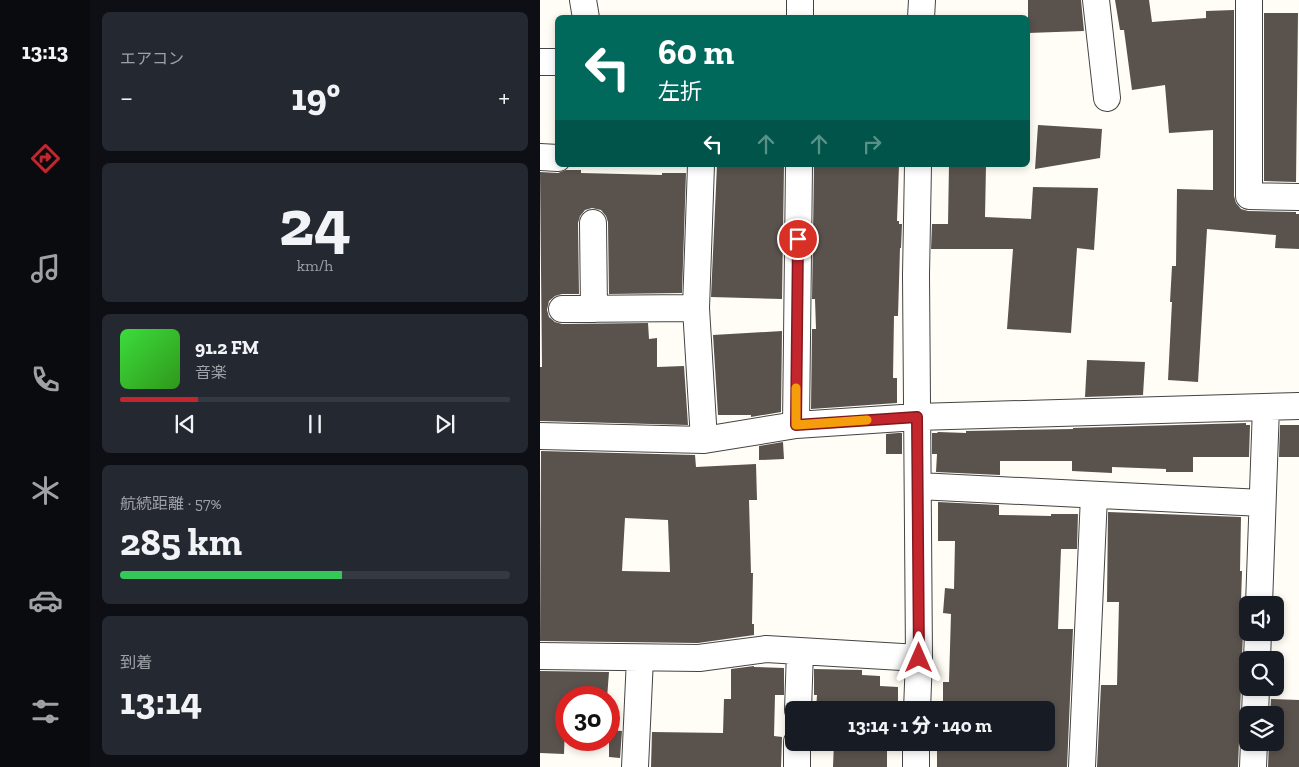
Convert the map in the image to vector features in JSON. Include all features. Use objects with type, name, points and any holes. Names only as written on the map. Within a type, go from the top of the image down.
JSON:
[{"type":"street","points":[[583,0],[586,15]]},
{"type":"street","points":[[800,0],[800,15]]},
{"type":"street","points":[[922,0],[922,15]]},
{"type":"street","points":[[1096,0],[1107,98]]},
{"type":"street","points":[[1249,0],[1249,196],[1299,197]]},
{"type":"street","points":[[540,62],[555,62]]},
{"type":"street","points":[[540,157],[555,158]]},
{"type":"street","points":[[700,167],[696,308],[704,440]]},
{"type":"street","points":[[796,425],[799,167]]},
{"type":"street","points":[[917,701],[919,658],[916,275],[918,167]]},
{"type":"street","points":[[593,223],[594,309]]},
{"type":"street","points":[[562,309],[696,308]]},
{"type":"street","points":[[540,436],[704,440],[796,425],[917,417],[1299,406]]},
{"type":"street","points":[[1259,596],[1266,407]]},
{"type":"street","points":[[918,486],[1262,503]]},
{"type":"street","points":[[1082,767],[1094,496]]},
{"type":"street","points":[[540,656],[699,658],[766,649],[919,658]]},
{"type":"street","points":[[798,701],[800,651]]},
{"type":"street","points":[[635,767],[640,658]]},
{"type":"street","points":[[797,767],[798,751]]},
{"type":"street","points":[[916,751],[916,767]]},
{"type":"street","points":[[1253,767],[1254,751]]},
{"type":"building","points":[[1028,0],[1081,0],[1084,31],[1030,33],[1030,15],[1028,15]]},
{"type":"building","points":[[1115,0],[1149,0],[1152,22],[1206,18],[1206,11],[1234,10],[1234,196],[1236,203],[1241,209],[1248,211],[1296,212],[1296,214],[1299,214],[1299,249],[1275,248],[1276,235],[1207,229],[1198,382],[1168,380],[1172,266],[1176,266],[1177,189],[1213,190],[1213,130],[1169,133],[1165,85],[1132,90],[1124,30],[1120,30]]},
{"type":"building","points":[[1264,13],[1298,13],[1296,182],[1264,181]]},
{"type":"building","points":[[1038,125],[1102,129],[1100,158],[1035,169]]},
{"type":"building","points":[[717,167],[784,167],[782,299],[711,297]]},
{"type":"building","points":[[814,167],[899,167],[897,221],[899,221],[899,224],[902,224],[898,316],[894,316],[893,378],[897,378],[897,403],[811,409],[812,329],[816,329],[815,299],[812,299]]},
{"type":"building","points":[[949,167],[986,167],[985,217],[1031,219],[1033,187],[1098,188],[1094,250],[1077,248],[1071,333],[1007,329],[1013,249],[931,249],[932,224],[948,224]]},
{"type":"building","points":[[566,170],[581,170],[581,173],[662,175],[662,173],[686,173],[682,293],[609,294],[608,222],[601,210],[592,208],[585,210],[580,216],[578,223],[579,294],[555,296],[549,301],[547,310],[549,317],[555,322],[562,324],[648,323],[649,339],[657,338],[657,367],[684,366],[688,425],[540,421],[540,367],[542,367],[540,172],[558,173]]},
{"type":"building","points":[[782,331],[781,412],[751,417],[751,415],[718,415],[713,335]]},
{"type":"building","points":[[1087,360],[1145,362],[1143,395],[1085,397]]},
{"type":"building","points":[[1246,423],[1246,425],[1250,425],[1249,457],[1193,457],[1193,472],[1166,472],[1166,469],[1112,467],[1112,473],[1072,471],[1072,461],[1000,461],[1000,475],[936,472],[937,454],[932,454],[932,433],[938,432],[966,433],[966,431]]},
{"type":"building","points":[[1280,425],[1299,425],[1299,457],[1279,457]]},
{"type":"building","points":[[902,433],[902,454],[886,454],[886,434]]},
{"type":"building","points":[[783,442],[784,459],[759,460],[759,446]]},
{"type":"building","points":[[541,451],[695,455],[696,467],[756,464],[757,500],[749,500],[751,573],[753,573],[752,624],[754,624],[754,635],[698,643],[540,641]],"holes":[[[625,518],[668,520],[670,572],[622,571]]]},
{"type":"building","points":[[938,502],[999,505],[999,515],[1051,516],[1051,514],[1078,514],[1077,549],[1061,549],[1058,629],[1073,629],[1067,767],[937,767],[937,751],[1055,751],[1055,701],[943,701],[943,682],[949,682],[951,614],[943,613],[945,588],[954,589],[955,541],[938,541]]},
{"type":"building","points":[[1108,512],[1241,517],[1240,571],[1242,571],[1241,596],[1239,596],[1239,641],[1243,641],[1242,651],[1239,651],[1239,696],[1241,696],[1238,767],[1097,767],[1101,685],[1117,685],[1119,602],[1107,602]]},
{"type":"building","points":[[754,666],[784,668],[784,695],[775,695],[774,736],[782,737],[781,767],[651,767],[652,732],[723,733],[724,699],[731,699],[731,669]]},
{"type":"building","points":[[814,669],[862,670],[862,675],[880,676],[880,686],[898,687],[898,701],[817,701],[817,695],[814,695]]},
{"type":"building","points":[[540,671],[609,672],[608,686],[555,686],[555,751],[564,751],[564,754],[540,753]]},
{"type":"building","points":[[1271,699],[1299,700],[1299,767],[1268,767],[1269,751],[1284,751],[1284,706],[1271,706]]},
{"type":"building","points":[[620,731],[622,731],[620,758],[609,757],[609,751],[620,751]]},
{"type":"building","points":[[834,751],[887,751],[887,767],[833,767]]},
{"type":"slow traffic","points":[[796,388],[796,425],[867,420]]},
{"type":"route","points":[[798,239],[796,425],[917,417],[919,658]]}]
